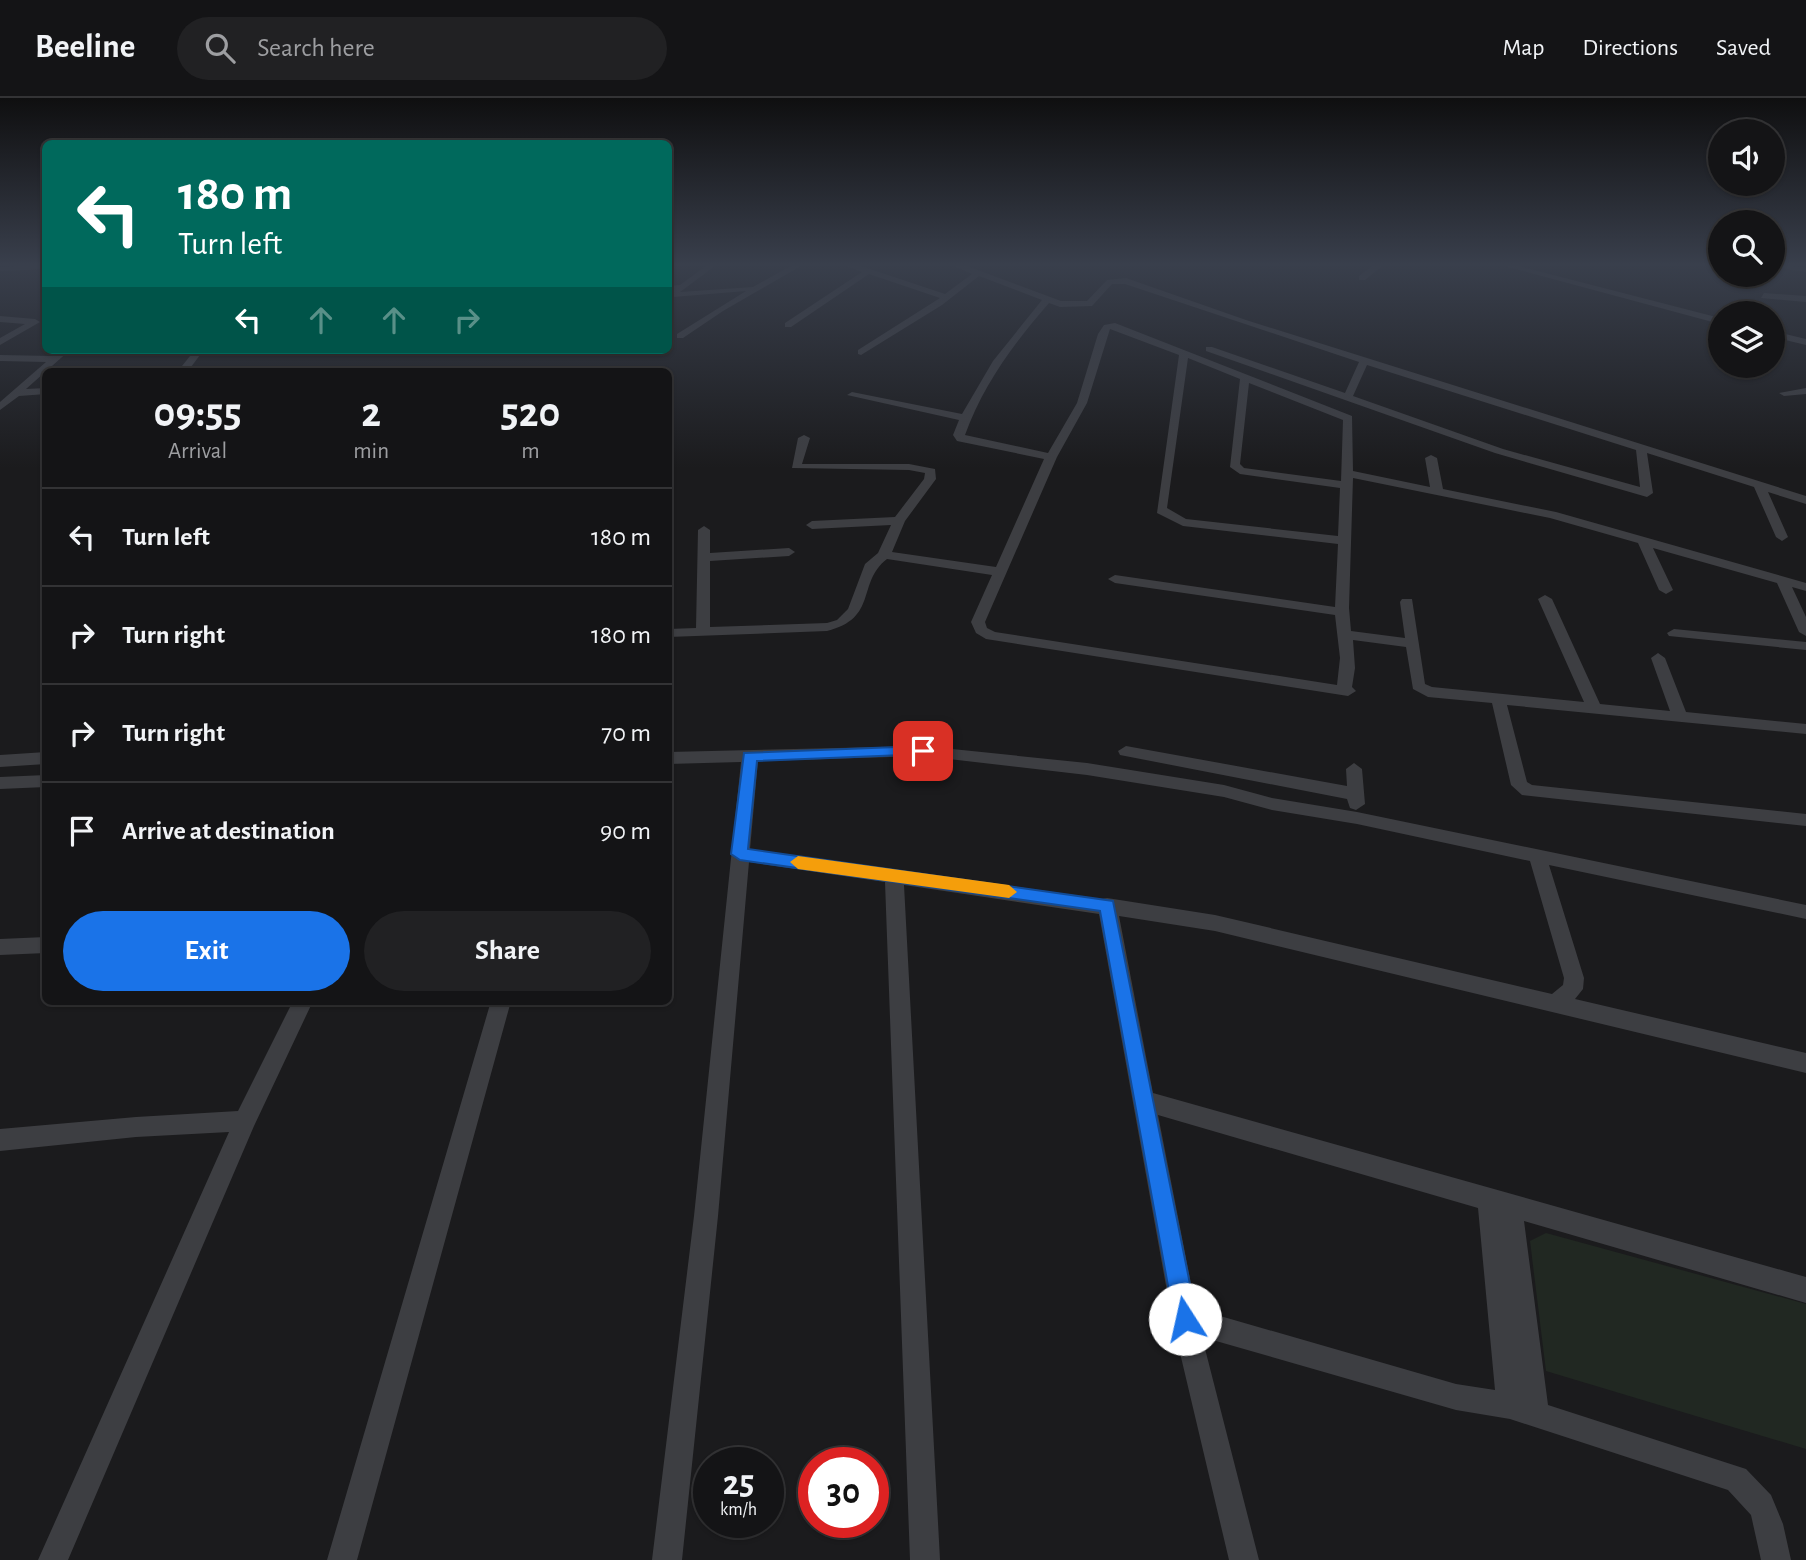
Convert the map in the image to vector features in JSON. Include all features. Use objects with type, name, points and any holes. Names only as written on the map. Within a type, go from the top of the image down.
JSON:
[{"type":"street","points":[[0,342],[18,331]]},
{"type":"street","points":[[680,336],[688,331]]},
{"type":"street","points":[[861,352],[893,331]]},
{"type":"street","points":[[1020,331],[964,418],[961,439],[1051,457]]},
{"type":"street","points":[[1104,331],[1082,403],[1051,457],[978,622],[981,630],[991,636],[1348,691],[1344,688],[1347,635],[1342,612],[1348,418],[1128,331]]},
{"type":"street","points":[[1275,331],[1641,450],[1806,500]]},
{"type":"street","points":[[1785,337],[1806,342]]},
{"type":"street","points":[[1209,349],[1499,451],[1647,494],[1641,450]]},
{"type":"street","points":[[1184,353],[1161,510],[1183,522],[1344,541]]},
{"type":"street","points":[[44,368],[60,354]]},
{"type":"street","points":[[185,368],[197,354]]},
{"type":"street","points":[[0,358],[54,359]]},
{"type":"street","points":[[1348,397],[1364,361]]},
{"type":"street","points":[[0,407],[42,369]]},
{"type":"street","points":[[1245,376],[1234,465],[1240,471],[1348,479],[1437,490],[1552,515],[1806,586]]},
{"type":"street","points":[[15,393],[42,391]]},
{"type":"street","points":[[1784,393],[1806,391]]},
{"type":"street","points":[[852,395],[964,418]]},
{"type":"street","points":[[672,633],[827,627],[842,623],[854,610],[872,564],[884,555],[899,522],[930,479],[931,471],[923,467],[796,466],[804,438]]},
{"type":"street","points":[[1431,458],[1437,490]]},
{"type":"street","points":[[1760,487],[1782,537]]},
{"type":"street","points":[[812,525],[899,522]]},
{"type":"street","points":[[703,633],[704,530]]},
{"type":"street","points":[[1643,540],[1666,590]]},
{"type":"street","points":[[704,557],[789,552]]},
{"type":"street","points":[[884,555],[1000,572]]},
{"type":"street","points":[[1115,579],[1342,612]]},
{"type":"street","points":[[1782,580],[1806,632]]},
{"type":"street","points":[[1545,599],[1594,708]]},
{"type":"street","points":[[1407,602],[1418,685],[1428,692],[1806,729]]},
{"type":"street","points":[[1674,633],[1806,646]]},
{"type":"street","points":[[1347,635],[1412,643]]},
{"type":"street","points":[[1658,658],[1680,717]]},
{"type":"street","points":[[1498,698],[1520,785],[1528,791],[1806,820]]},
{"type":"street","points":[[672,758],[923,751],[1165,780],[1224,790],[1272,804],[1357,818],[1806,912]]},
{"type":"street","points":[[1126,751],[1355,794]]},
{"type":"street","points":[[667,1560],[706,1216],[750,756]]},
{"type":"street","points":[[0,761],[42,758]]},
{"type":"street","points":[[1354,769],[1357,818]]},
{"type":"street","points":[[0,783],[42,781]]},
{"type":"street","points":[[740,854],[1107,905],[1215,923],[1806,1063]]},
{"type":"street","points":[[1538,858],[1574,978],[1573,989],[1555,1003]]},
{"type":"street","points":[[894,876],[925,1560]]},
{"type":"street","points":[[1107,905],[1185,1319],[1244,1560]]},
{"type":"street","points":[[0,947],[42,945]]},
{"type":"street","points":[[53,1560],[245,1121],[301,1005]]},
{"type":"street","points":[[342,1560],[500,1005]]},
{"type":"street","points":[[1145,1101],[1806,1290]]},
{"type":"street","points":[[0,1140],[136,1127],[245,1121]]},
{"type":"street","points":[[1499,1202],[1510,1406]]},
{"type":"street","points":[[1499,1202],[1536,1416]]},
{"type":"street","points":[[1185,1319],[1456,1397],[1510,1406],[1736,1479],[1752,1490],[1765,1507],[1776,1560]]},
{"type":"shaded area","points":[[1546,1233],[1806,1304],[1806,1449],[1546,1371],[1530,1241]]},
{"type":"slow traffic","points":[[798,862],[1009,892]]},
{"type":"route","points":[[923,751],[750,756],[740,854],[1107,905],[1185,1319]]}]
